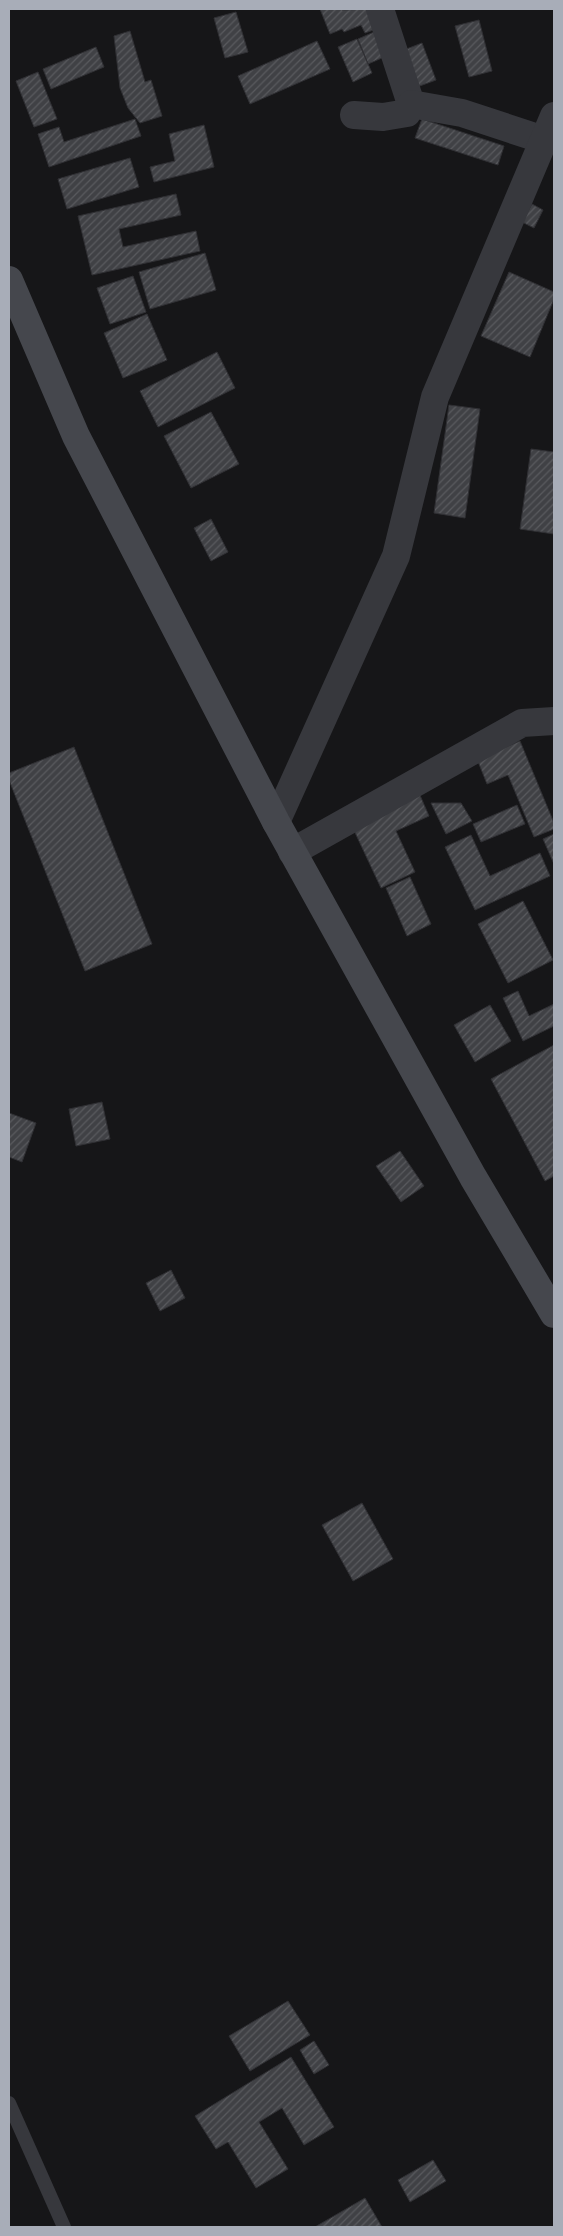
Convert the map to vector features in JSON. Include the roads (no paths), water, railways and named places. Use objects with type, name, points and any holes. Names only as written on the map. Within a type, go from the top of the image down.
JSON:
[{"type":"main road","points":[[9,280],[76,436],[276,822],[473,1177],[554,1314]]},
{"type":"street","points":[[354,114],[383,117],[407,113],[411,104],[380,9]]},
{"type":"street","points":[[276,822],[396,556],[435,397],[549,128],[411,104]]},
{"type":"street","points":[[292,852],[522,723],[554,721]]},
{"type":"lane","points":[[9,2103],[64,2227]]}]
